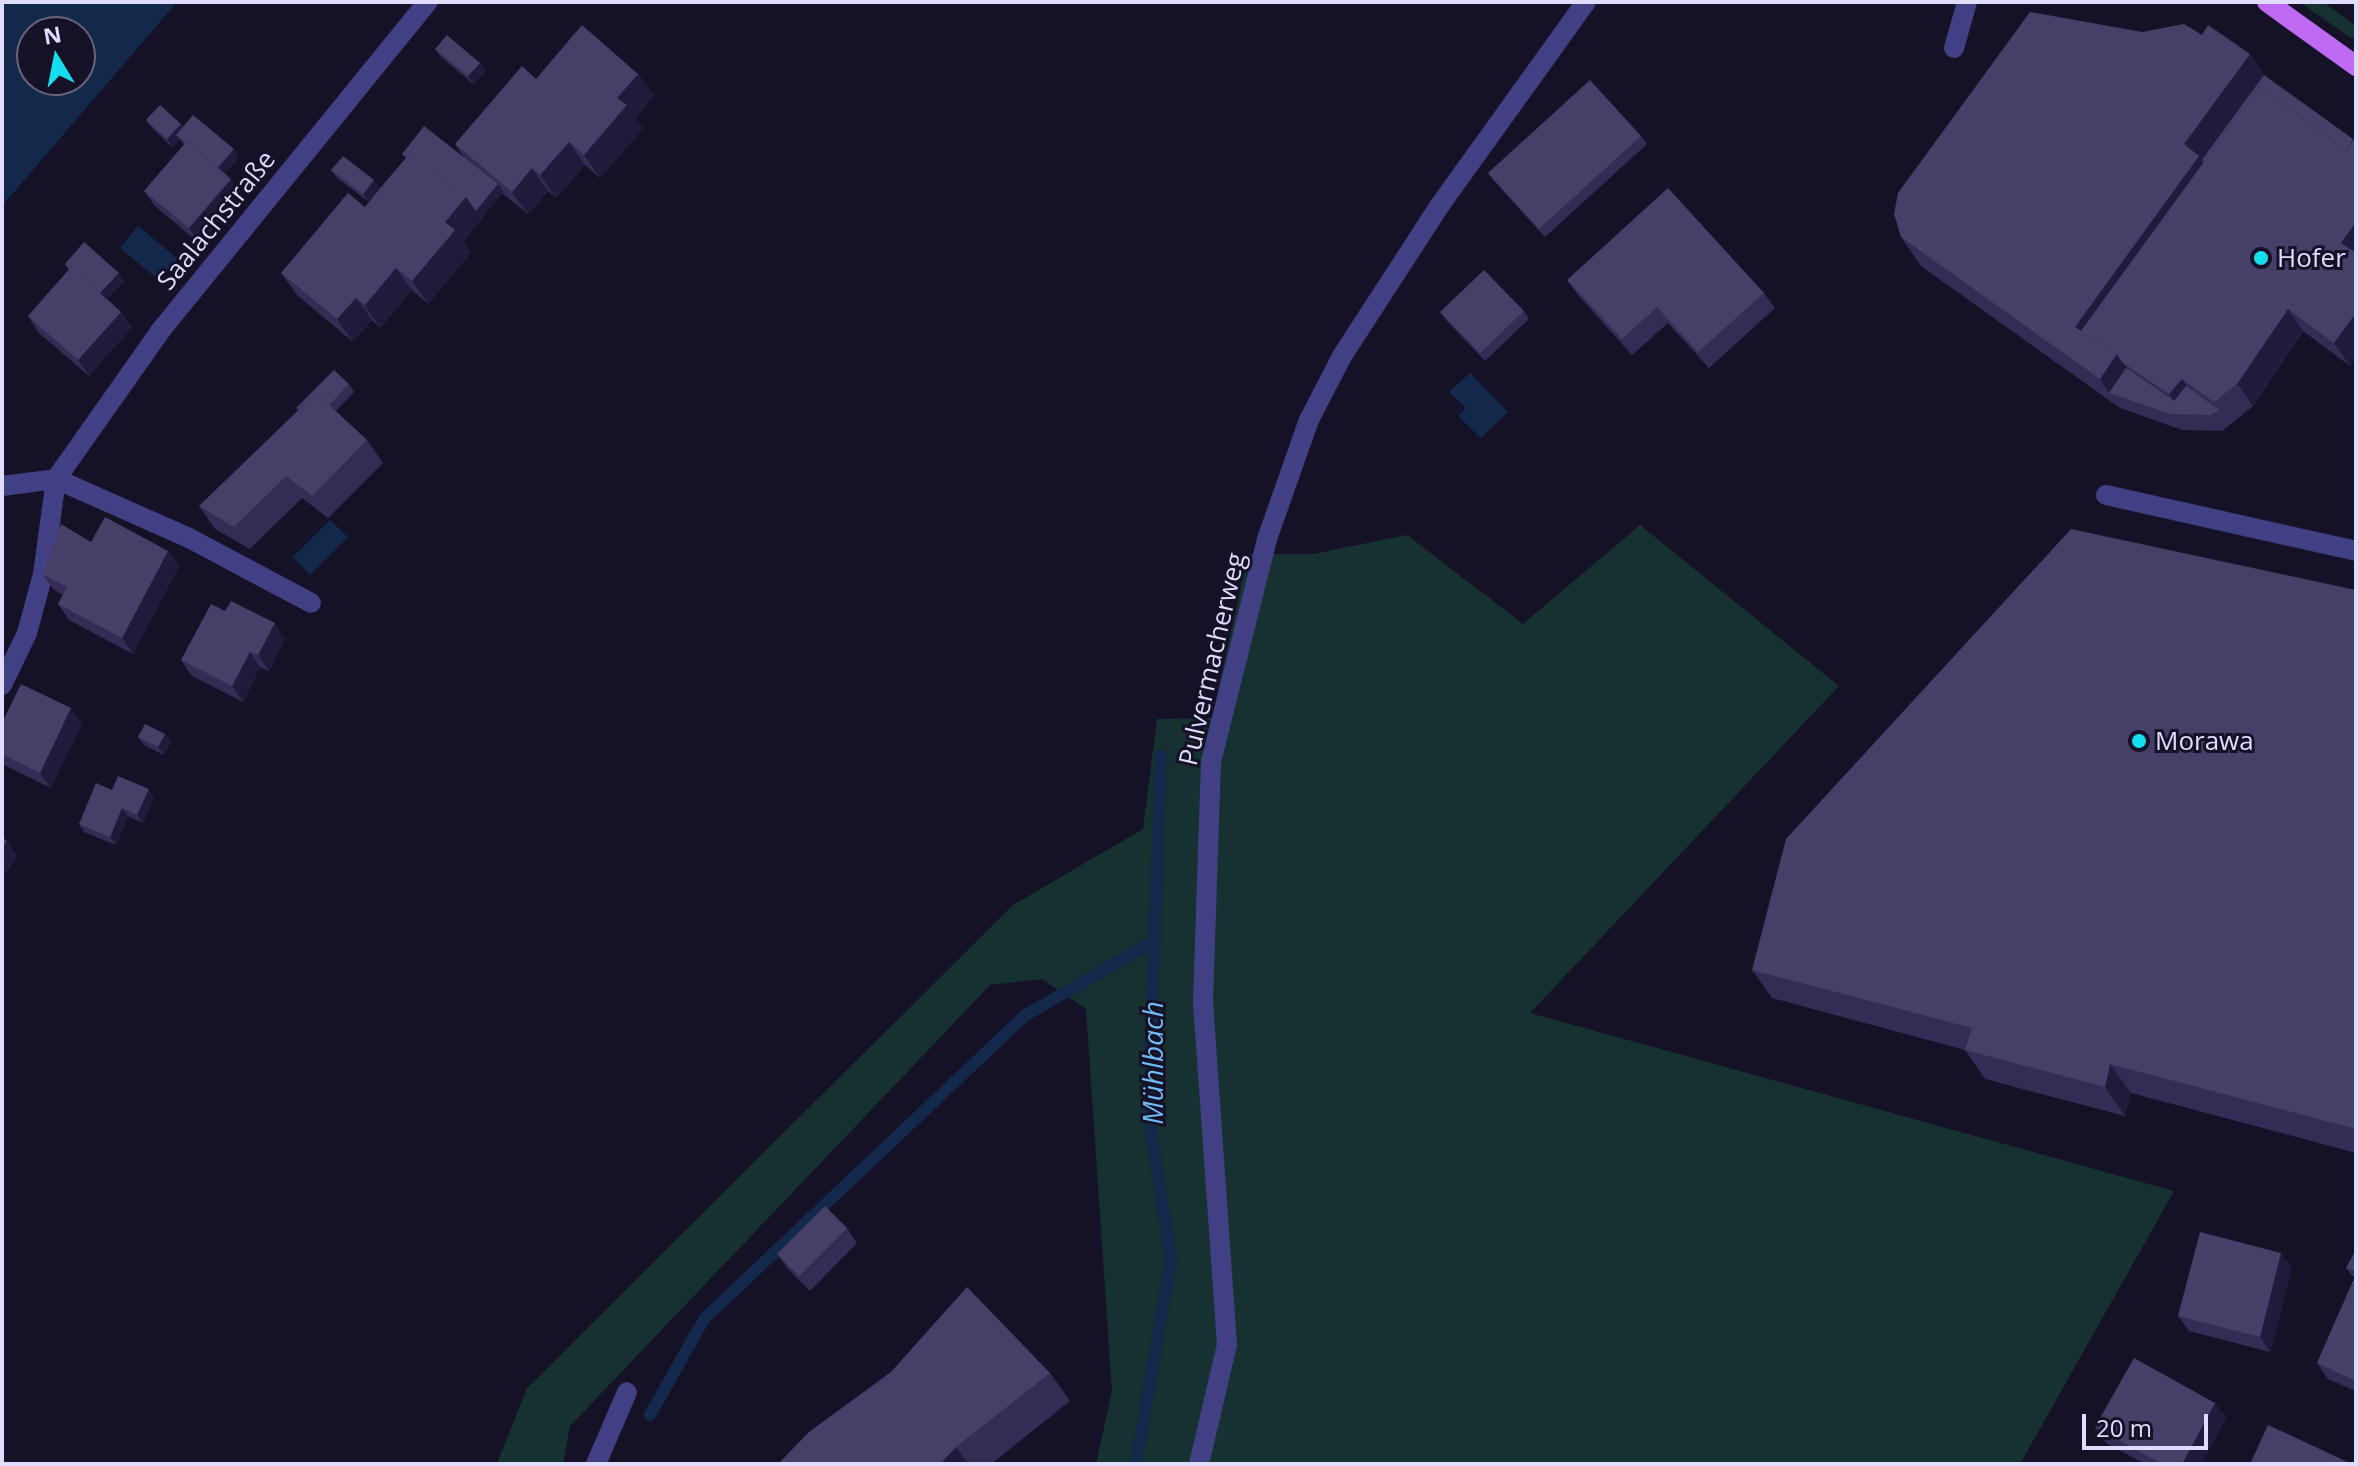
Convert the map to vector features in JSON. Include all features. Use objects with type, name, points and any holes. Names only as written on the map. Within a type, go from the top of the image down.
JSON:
[{"type":"main road","points":[[2267,2],[2356,66]]},
{"type":"street","name":"Saalachstraße","points":[[2,685],[27,633],[43,574],[56,479],[161,330],[428,2]]},
{"type":"street","name":"Pulvermacherweg","points":[[1199,1464],[1227,1345],[1203,1002],[1211,762],[1267,539],[1309,420],[1342,356],[1440,205],[1586,2]]},
{"type":"street","points":[[1954,48],[1967,2]]},
{"type":"street","points":[[2,486],[56,479],[189,538],[311,603]]},
{"type":"street","points":[[2106,495],[2356,551]]},
{"type":"street","points":[[596,1464],[627,1392]]},
{"type":"green space","points":[[2299,2],[2323,2],[2356,26],[2356,41]]},
{"type":"green space","points":[[1640,525],[1839,686],[1530,1013],[2174,1191],[2020,1464],[1096,1464],[1112,1391],[1086,1009],[1042,979],[990,985],[570,1426],[563,1464],[497,1464],[527,1388],[1013,905],[1143,829],[1157,719],[1212,718],[1248,554],[1313,554],[1407,535],[1523,624]]},
{"type":"water","points":[[2,2],[177,2],[2,206]]},
{"type":"water","points":[[138,226],[178,259],[160,281],[120,248]]},
{"type":"water","points":[[1470,373],[1508,412],[1481,438],[1458,416],[1466,408],[1449,392]]},
{"type":"water","points":[[330,520],[348,537],[310,575],[293,557]]},
{"type":"building","points":[[2030,12],[2142,32],[2184,24],[2202,35],[2208,25],[2250,54],[2184,144],[2199,156],[2075,327],[2117,354],[2100,379],[1901,237],[1894,214],[1898,193]]},
{"type":"building","points":[[582,25],[638,74],[617,98],[627,105],[584,155],[569,142],[540,175],[532,168],[512,192],[455,144],[522,66],[536,79]]},
{"type":"building","points":[[447,35],[480,63],[468,76],[435,49]]},
{"type":"building","points":[[2264,75],[2353,139],[2346,150],[2259,86],[2204,162],[2202,160]]},
{"type":"building","points":[[1590,80],[1641,136],[1539,229],[1488,173]]},
{"type":"building","name":"Hofer","points":[[2259,86],[2346,150],[2356,136],[2356,222],[2341,243],[2356,253],[2356,313],[2334,343],[2288,309],[2237,384],[2214,402],[2182,379],[2169,394],[2081,331]]},
{"type":"building","points":[[160,105],[181,124],[167,139],[146,120]]},
{"type":"building","points":[[193,115],[234,149],[218,167],[176,135]]},
{"type":"building","points":[[424,126],[498,184],[476,211],[466,197],[410,153],[407,157],[402,154]]},
{"type":"building","points":[[187,141],[231,179],[189,228],[144,191]]},
{"type":"building","points":[[410,153],[466,197],[445,222],[455,230],[412,281],[396,268],[365,305],[356,298],[337,319],[281,273],[348,193],[365,207]]},
{"type":"building","points":[[343,156],[374,180],[363,194],[331,170]]},
{"type":"building","points":[[1668,188],[1764,293],[1698,352],[1657,307],[1622,339],[1567,280]]},
{"type":"building","points":[[84,242],[119,273],[100,293],[65,264]]},
{"type":"building","points":[[71,267],[121,312],[78,360],[28,316]]},
{"type":"building","points":[[1484,270],[1524,311],[1480,353],[1440,312]]},
{"type":"building","points":[[2126,368],[2174,401],[2186,386],[2219,410],[2211,415],[2171,414],[2109,393]]},
{"type":"building","points":[[334,370],[349,384],[329,405],[316,393],[298,410],[296,408]]},
{"type":"building","points":[[316,393],[367,440],[312,496],[286,476],[234,527],[199,506]]},
{"type":"building","points":[[105,517],[168,551],[122,638],[58,604],[67,587],[43,575],[61,524],[91,542]]},
{"type":"building","name":"Morawa","points":[[2071,529],[2356,590],[2356,1129],[2110,1064],[2105,1087],[1965,1050],[1972,1028],[1752,970],[1786,839]]},
{"type":"building","points":[[231,601],[275,623],[258,655],[250,652],[232,686],[181,660],[211,604],[225,611]]},
{"type":"building","points":[[21,684],[71,708],[40,773],[2,754],[2,723]]},
{"type":"building","points":[[145,724],[165,734],[158,747],[138,737]]},
{"type":"building","points":[[118,776],[149,789],[137,815],[122,808],[110,837],[79,824],[96,783],[112,790]]},
{"type":"building","points":[[825,1206],[847,1228],[799,1276],[777,1254]]},
{"type":"building","points":[[2200,1232],[2281,1253],[2260,1337],[2178,1316]]},
{"type":"building","points":[[2356,1252],[2356,1271],[2346,1268]]},
{"type":"building","points":[[2356,1274],[2356,1381],[2317,1363]]},
{"type":"building","points":[[967,1287],[1050,1373],[956,1447],[940,1464],[778,1464],[809,1432],[891,1372]]},
{"type":"building","points":[[2134,1358],[2215,1403],[2182,1464],[2162,1464],[2095,1427]]},
{"type":"building","points":[[2268,1425],[2352,1464],[2250,1464]]},
{"type":"waterway","name":"Mühlbach","points":[[1136,1464],[1171,1260],[1148,1113],[1161,755]]},
{"type":"waterway","points":[[650,1415],[704,1319],[1024,1016],[1156,940]]},
{"type":"place","name":"Hofer","points":[[2261,258]]},
{"type":"place","name":"Morawa","points":[[2139,741]]}]
